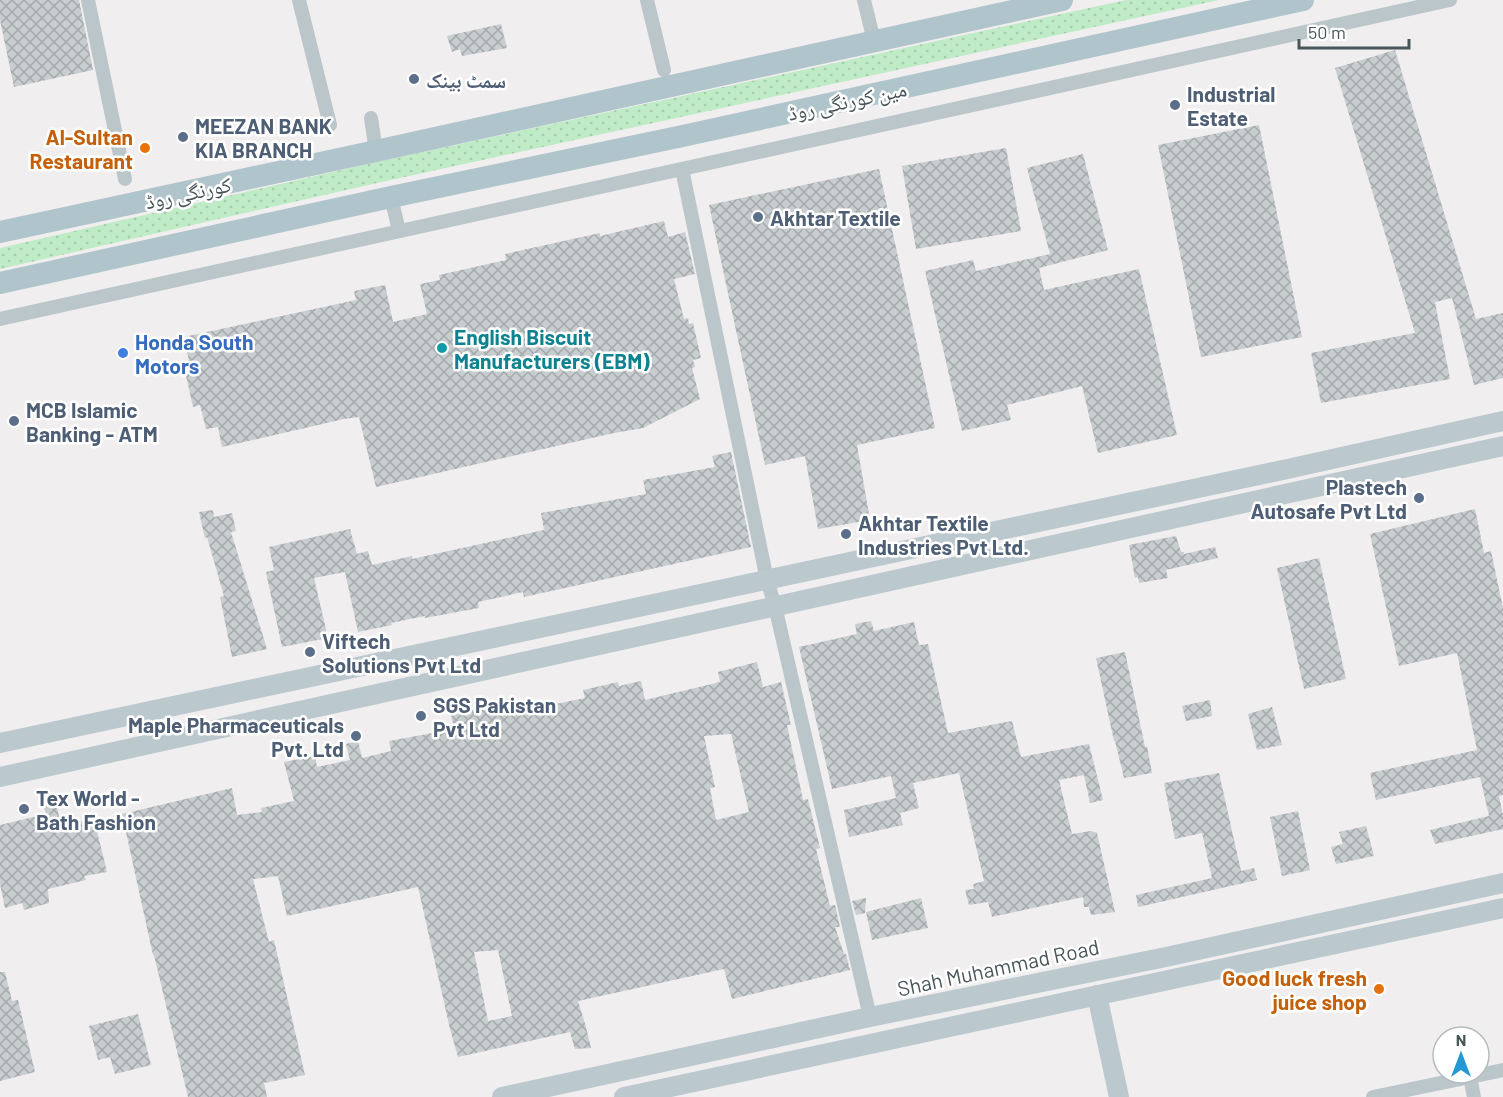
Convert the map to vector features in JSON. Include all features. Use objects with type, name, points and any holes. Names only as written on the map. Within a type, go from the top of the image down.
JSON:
[{"type":"main road","points":[[376,151],[1062,0]]},
{"type":"main road","name":"مین کورنگی روڈ","points":[[0,283],[391,197],[713,130],[1303,0]]},
{"type":"main road","name":"کورنگی روڈ","points":[[0,232],[376,151]]},
{"type":"street","points":[[88,0],[125,179]]},
{"type":"street","points":[[299,0],[330,125]]},
{"type":"street","points":[[647,0],[664,70]]},
{"type":"street","points":[[864,0],[874,41]]},
{"type":"street","points":[[0,318],[1450,0]]},
{"type":"street","points":[[371,118],[376,151]]},
{"type":"street","points":[[682,169],[767,580],[775,606],[870,1017]]},
{"type":"street","points":[[391,197],[399,231]]},
{"type":"street","points":[[0,743],[1503,421]]},
{"type":"street","points":[[0,777],[1503,446]]},
{"type":"street","points":[[515,634],[523,662]]},
{"type":"street","points":[[209,699],[215,730]]},
{"type":"street","name":"Shah Muhammad Road","points":[[502,1097],[1503,883]]},
{"type":"street","points":[[624,1097],[1503,909]]},
{"type":"street","points":[[1151,960],[1162,971],[1162,976],[1156,983]]},
{"type":"street","points":[[1104,969],[1097,975],[1094,983],[1097,992],[1101,995],[1119,1097]]},
{"type":"street","points":[[755,1042],[746,1052],[747,1060],[754,1066],[762,1067]]},
{"type":"street","points":[[727,1049],[737,1054],[739,1061],[736,1068],[728,1074]]},
{"type":"street","points":[[1373,1097],[1408,1094],[1441,1085]]},
{"type":"green space","points":[[1126,0],[1219,0],[377,183],[0,269],[0,248],[372,163]]},
{"type":"building","points":[[0,0],[79,0],[93,70],[14,87],[0,20]]},
{"type":"building","points":[[501,24],[507,48],[462,56],[460,49],[452,52],[447,36]]},
{"type":"building","points":[[1395,50],[1476,319],[1503,313],[1503,378],[1474,385],[1452,298],[1435,302],[1450,379],[1321,403],[1311,353],[1415,333],[1335,68]]},
{"type":"building","points":[[1259,125],[1302,337],[1201,357],[1158,145]]},
{"type":"building","points":[[1006,148],[1021,231],[916,249],[902,166]]},
{"type":"building","points":[[1083,154],[1108,250],[1039,268],[1044,290],[1139,269],[1177,435],[1098,453],[1082,386],[1007,405],[1011,420],[962,431],[925,271],[973,260],[976,271],[1050,254],[1027,168]]},
{"type":"building","points":[[879,169],[935,428],[857,445],[870,520],[818,529],[805,456],[765,465],[709,205]]},
{"type":"building","name":"English Biscuit Manufacturers (EBM)","points":[[664,221],[668,237],[685,232],[695,274],[674,279],[684,319],[688,318],[689,324],[693,323],[701,358],[693,360],[695,367],[692,368],[700,399],[643,428],[376,487],[359,417],[222,447],[218,427],[206,429],[200,405],[193,407],[183,362],[189,361],[184,337],[356,300],[354,291],[385,285],[393,322],[427,314],[420,284],[440,280],[439,275],[506,260],[505,254]]},
{"type":"building","points":[[731,452],[751,547],[524,597],[523,592],[478,602],[479,608],[425,618],[425,616],[358,632],[345,572],[314,578],[328,638],[282,647],[266,572],[274,570],[269,547],[350,529],[357,554],[368,551],[372,565],[412,556],[412,559],[544,530],[541,513],[646,494],[643,480],[715,467],[712,456]]},
{"type":"building","points":[[1475,509],[1484,553],[1491,551],[1503,608],[1503,795],[1499,796],[1503,829],[1435,844],[1430,830],[1489,816],[1480,777],[1376,800],[1370,773],[1477,750],[1457,653],[1399,666],[1370,534]]},
{"type":"building","points":[[213,510],[214,517],[232,513],[236,531],[231,532],[267,649],[232,657],[220,597],[224,596],[199,512]]},
{"type":"building","points":[[1176,536],[1181,552],[1184,554],[1215,547],[1218,558],[1166,570],[1168,578],[1139,583],[1138,577],[1135,578],[1129,545]]},
{"type":"building","points":[[1319,558],[1346,679],[1304,689],[1277,568]]},
{"type":"building","points":[[871,621],[874,631],[914,622],[919,645],[928,644],[948,733],[1012,721],[1021,757],[1089,744],[1103,800],[1090,803],[1084,775],[1059,780],[1072,834],[1091,831],[1097,833],[1115,912],[1091,915],[1089,907],[1084,907],[1083,897],[992,917],[988,902],[969,905],[965,890],[974,889],[973,884],[984,881],[959,773],[913,783],[919,808],[900,813],[903,825],[849,837],[844,810],[896,798],[891,776],[832,789],[799,647],[857,634],[855,624]]},
{"type":"building","points":[[1125,652],[1152,773],[1124,778],[1096,658]]},
{"type":"building","points":[[757,662],[763,687],[781,682],[791,725],[787,725],[803,800],[808,799],[820,848],[816,849],[830,906],[835,905],[840,927],[835,927],[850,970],[732,999],[724,969],[578,1001],[591,1048],[575,1049],[570,1032],[458,1057],[418,887],[287,916],[278,876],[253,879],[269,942],[274,940],[305,1075],[264,1083],[267,1097],[188,1097],[153,955],[122,814],[232,788],[237,815],[262,812],[261,808],[294,801],[284,762],[315,756],[317,767],[350,760],[346,744],[358,741],[362,758],[391,751],[389,741],[454,729],[451,715],[490,706],[489,703],[512,698],[516,712],[585,698],[583,690],[618,682],[619,686],[641,681],[645,700],[720,682],[718,672]],"holes":[[[731,734],[749,812],[716,820],[710,788],[715,787],[704,736]],[[498,950],[512,1016],[488,1021],[474,952]]]},
{"type":"building","points":[[1210,700],[1212,716],[1186,721],[1182,706]]},
{"type":"building","points":[[1272,707],[1282,745],[1257,750],[1248,714]]},
{"type":"building","points":[[1219,773],[1241,871],[1254,868],[1257,880],[1138,907],[1136,895],[1212,878],[1202,833],[1175,839],[1164,783]]},
{"type":"building","points":[[56,802],[61,825],[94,819],[107,872],[84,876],[86,880],[48,889],[49,903],[24,910],[22,903],[5,908],[0,884],[0,825],[46,814],[43,804]]},
{"type":"building","points":[[1298,811],[1310,870],[1282,876],[1270,817]]},
{"type":"building","points":[[1366,826],[1374,856],[1336,864],[1331,847],[1343,844],[1339,832]]},
{"type":"building","points":[[866,898],[865,913],[856,915],[852,901]]},
{"type":"building","points":[[921,898],[928,928],[872,940],[866,912]]},
{"type":"building","points":[[0,972],[5,972],[12,1001],[18,1000],[35,1072],[0,1081]]},
{"type":"building","points":[[138,1014],[151,1065],[115,1074],[110,1057],[98,1060],[89,1026]]},
{"type":"place","name":"سمٹ بینک","points":[[414,79]]},
{"type":"place","name":"Industrial Estate","points":[[1175,105]]},
{"type":"place","name":"MEEZAN BANK KIA BRANCH","points":[[183,137]]},
{"type":"place","name":"Al-Sultan Restaurant","points":[[145,148]]},
{"type":"place","name":"Akhtar Textile","points":[[758,217]]},
{"type":"place","name":"English Biscuit Manufacturers (EBM)","points":[[442,348]]},
{"type":"place","name":"Honda South Motors","points":[[123,353]]},
{"type":"place","name":"MCB Islamic Banking - ATM","points":[[14,421]]},
{"type":"place","name":"Plastech Autosafe Pvt Ltd","points":[[1419,498]]},
{"type":"place","name":"Akhtar Textile Industries Pvt Ltd.","points":[[846,534]]},
{"type":"place","name":"Viftech Solutions Pvt Ltd","points":[[310,652]]},
{"type":"place","name":"SGS Pakistan Pvt Ltd","points":[[421,716]]},
{"type":"place","name":"Maple Pharmaceuticals Pvt. Ltd","points":[[356,736]]},
{"type":"place","name":"Tex World - Bath Fashion","points":[[24,809]]},
{"type":"place","name":"Good luck fresh juice shop","points":[[1379,989]]}]
